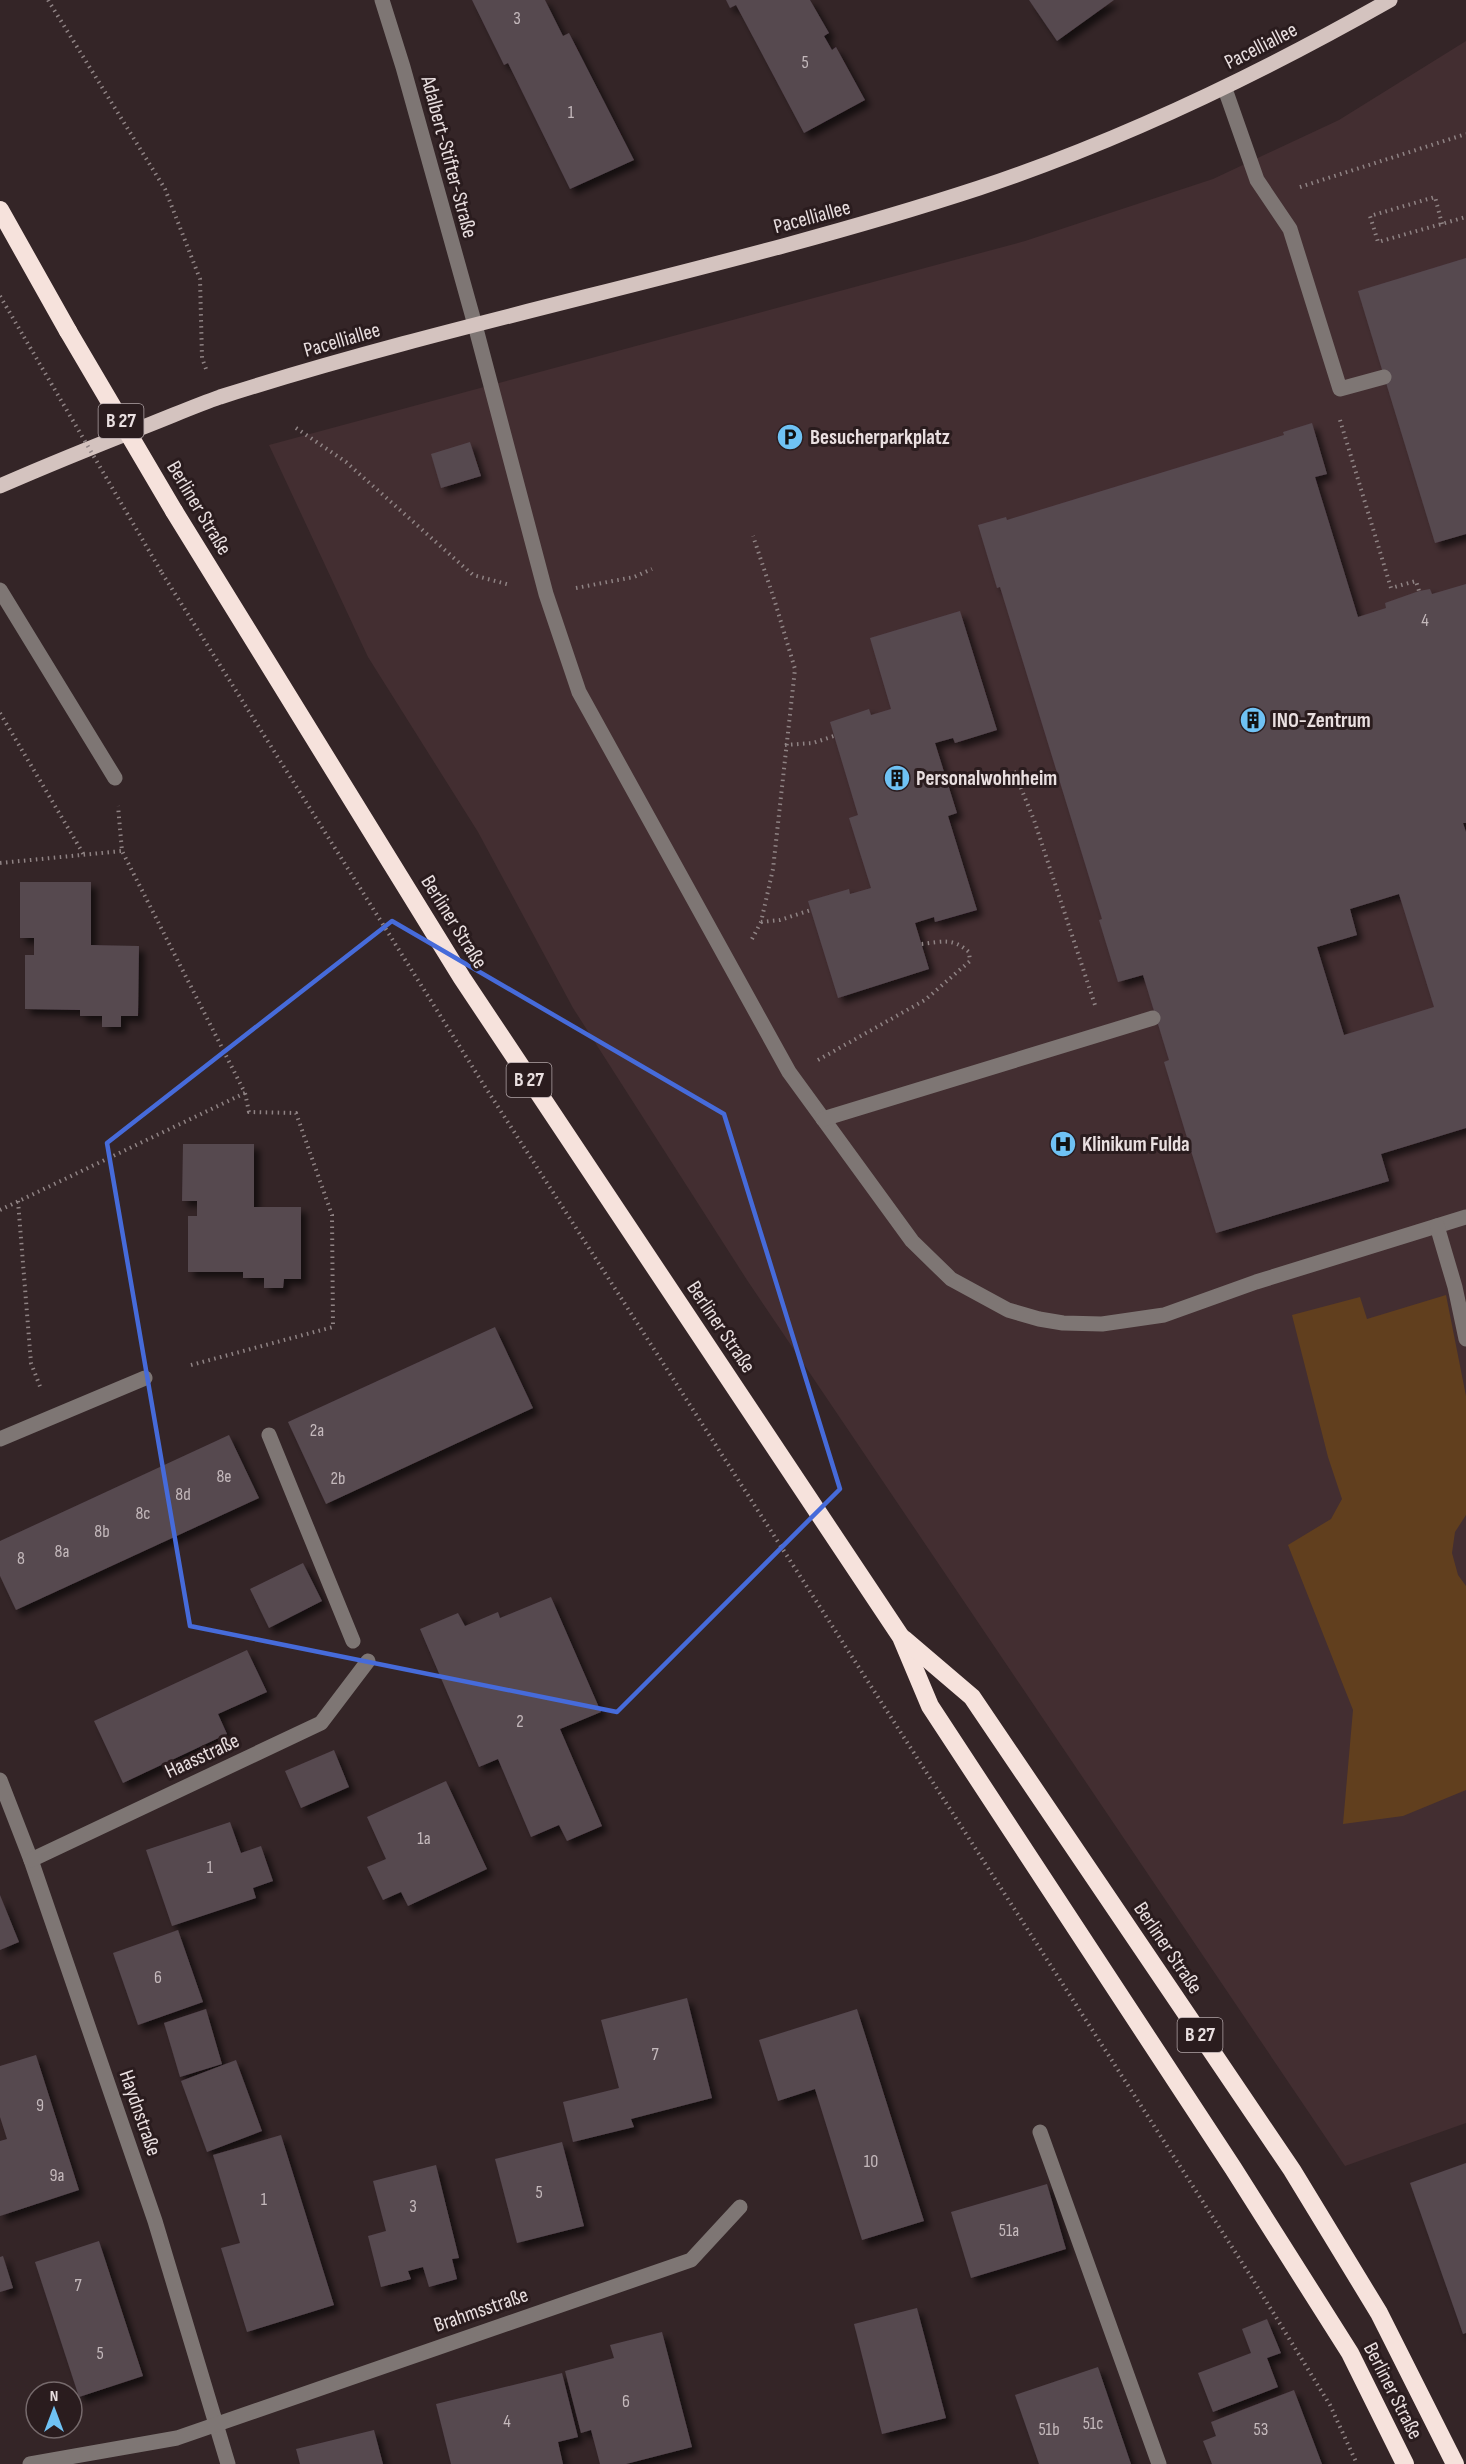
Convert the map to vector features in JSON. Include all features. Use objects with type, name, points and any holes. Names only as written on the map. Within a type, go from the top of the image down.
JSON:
[{"type":"highway","name":"Berliner Straße","points":[[0,210],[174,512],[462,978],[901,1637],[930,1706],[1233,2168],[1350,2352],[1405,2464]]},
{"type":"highway","name":"Berliner Straße","points":[[901,1637],[972,1697],[1278,2150],[1379,2313],[1455,2464]]},
{"type":"main road","name":"Pacelliallee","points":[[0,486],[80,451],[218,398],[475,325],[625,288],[890,216],[1039,167],[1164,117],[1225,89],[1289,57],[1390,0]]},
{"type":"street","name":"Adalbert-Stifter-Straße","points":[[382,0],[475,325],[546,594],[579,692],[791,1076],[912,1241],[951,1279],[1008,1310],[1063,1323],[1102,1324],[1164,1315],[1256,1281],[1466,1217]]},
{"type":"street","points":[[1225,89],[1257,180],[1290,229],[1340,389],[1384,377]]},
{"type":"street","points":[[0,590],[115,778]]},
{"type":"street","points":[[823,1119],[1153,1018]]},
{"type":"street","points":[[1437,1226],[1455,1287],[1466,1339]]},
{"type":"street","points":[[0,1440],[145,1378]]},
{"type":"street","points":[[268,1435],[353,1641]]},
{"type":"street","name":"Haasstraße","points":[[31,1860],[321,1723],[368,1661]]},
{"type":"street","name":"Haydnstraße","points":[[0,1780],[31,1860],[155,2221],[228,2464]]},
{"type":"street","points":[[1040,2132],[1159,2464]]},
{"type":"street","name":"Brahmsstraße","points":[[30,2464],[177,2439],[691,2260],[740,2206]]},
{"type":"path","points":[[48,0],[165,189],[200,279],[201,358],[218,398]]},
{"type":"path","points":[[1268,197],[1466,134]]},
{"type":"path","points":[[1442,224],[1435,197],[1370,216],[1378,242],[1442,224],[1466,217]]},
{"type":"path","points":[[0,296],[162,573],[488,1092],[1250,2276],[1330,2405],[1357,2464]]},
{"type":"path","points":[[1340,389],[1338,415],[1391,588],[1416,581],[1419,591]]},
{"type":"path","points":[[296,428],[346,462],[473,575],[546,594],[634,577],[652,569]]},
{"type":"path","points":[[734,975],[761,922],[773,869],[795,669],[753,536]]},
{"type":"path","points":[[0,713],[84,855]]},
{"type":"path","points":[[785,745],[813,743],[834,736]]},
{"type":"path","points":[[1014,771],[1034,820],[1104,1034]]},
{"type":"path","points":[[115,778],[122,851],[245,1092],[249,1112],[296,1113],[332,1215],[333,1328],[191,1365]]},
{"type":"path","points":[[0,863],[122,851]]},
{"type":"path","points":[[761,922],[780,920],[811,910]]},
{"type":"path","points":[[791,1076],[925,1000],[970,961],[969,952],[950,940],[921,944]]},
{"type":"path","points":[[0,1210],[245,1092]]},
{"type":"path","points":[[18,1201],[31,1363],[51,1418]]},
{"type":"highlighted area","points":[[392,921],[724,1114],[840,1489],[617,1712],[190,1626],[107,1143]]},
{"type":"shaded area","name":"Klinikum Fulda","points":[[1466,41],[1466,2123],[1345,2166],[747,1280],[573,1008],[478,832],[368,657],[269,445],[1025,241],[1213,179],[1339,120]]},
{"type":"shaded area","points":[[1446,1295],[1466,1396],[1466,1515],[1455,1532],[1452,1553],[1458,1575],[1466,1586],[1466,1790],[1403,1816],[1343,1824],[1353,1710],[1288,1545],[1331,1519],[1342,1499],[1328,1457],[1292,1315],[1360,1297],[1367,1319]]},
{"type":"building","points":[[472,0],[545,0],[563,36],[569,33],[634,160],[570,189],[508,63],[504,65]]},
{"type":"building","points":[[726,0],[810,0],[829,33],[824,36],[832,50],[836,47],[865,100],[804,133],[736,5],[730,8]]},
{"type":"building","points":[[1029,0],[1114,0],[1057,41]]},
{"type":"building","points":[[1466,258],[1466,534],[1435,543],[1358,291]]},
{"type":"building","name":"INO-Zentrum","points":[[1312,423],[1327,474],[1315,477],[1358,617],[1386,608],[1385,603],[1419,591],[1430,589],[1432,594],[1466,584],[1466,823],[1463,823],[1466,832],[1466,1128],[1381,1154],[1389,1181],[1216,1233],[1164,1062],[1169,1060],[1143,975],[1118,982],[1099,920],[1102,919],[1000,587],[997,588],[978,525],[1006,517],[1007,520],[1284,435],[1283,432]],"holes":[[[1399,894],[1434,1007],[1344,1035],[1317,947],[1357,935],[1350,909]]]},
{"type":"building","points":[[470,442],[481,476],[441,488],[431,454]]},
{"type":"building","name":"Personalwohnheim","points":[[960,611],[997,730],[955,743],[953,738],[935,743],[957,813],[948,816],[977,910],[935,922],[934,917],[915,923],[929,969],[838,998],[808,901],[849,889],[850,894],[871,888],[849,818],[858,815],[830,722],[869,709],[871,715],[891,709],[870,638]]},
{"type":"building","points":[[20,882],[91,882],[91,945],[139,946],[138,1016],[121,1016],[121,1027],[102,1027],[102,1016],[80,1016],[80,1010],[25,1009],[25,955],[34,955],[34,938],[20,938]]},
{"type":"building","points":[[183,1144],[254,1144],[254,1207],[301,1207],[301,1279],[284,1279],[283,1288],[264,1288],[264,1278],[243,1278],[243,1272],[188,1272],[188,1216],[197,1216],[197,1201],[182,1201]]},
{"type":"building","points":[[495,1327],[533,1408],[326,1504],[288,1422]]},
{"type":"building","points":[[229,1435],[259,1498],[16,1610],[0,1576],[0,1541]]},
{"type":"building","points":[[303,1563],[322,1601],[269,1628],[250,1589]]},
{"type":"building","points":[[551,1597],[601,1712],[560,1729],[602,1826],[567,1841],[559,1825],[531,1837],[498,1759],[479,1767],[420,1629],[458,1613],[465,1626],[498,1612],[500,1618]]},
{"type":"building","points":[[247,1650],[267,1692],[218,1714],[227,1734],[123,1783],[94,1721]]},
{"type":"building","points":[[334,1750],[349,1787],[301,1808],[285,1771]]},
{"type":"building","points":[[446,1781],[487,1869],[408,1906],[401,1892],[383,1900],[367,1867],[386,1859],[367,1817]]},
{"type":"building","points":[[230,1822],[241,1853],[261,1846],[273,1881],[253,1888],[256,1898],[172,1926],[146,1850]]},
{"type":"building","points":[[0,1895],[19,1942],[0,1950]]},
{"type":"building","points":[[178,1930],[203,2002],[138,2025],[113,1953]]},
{"type":"building","points":[[687,1998],[712,2098],[631,2119],[634,2127],[573,2142],[563,2102],[619,2088],[601,2020]]},
{"type":"building","points":[[206,2009],[222,2064],[180,2077],[164,2023]]},
{"type":"building","points":[[857,2009],[924,2221],[862,2240],[815,2089],[778,2101],[759,2040]]},
{"type":"building","points":[[36,2055],[79,2190],[0,2216],[0,2141],[7,2139],[0,2117],[0,2066]]},
{"type":"building","points":[[236,2060],[262,2131],[207,2152],[181,2081]]},
{"type":"building","points":[[281,2135],[334,2305],[247,2332],[221,2248],[240,2243],[213,2155]]},
{"type":"building","points":[[562,2142],[584,2226],[517,2243],[495,2159]]},
{"type":"building","points":[[1466,2163],[1466,2333],[1463,2334],[1410,2183]]},
{"type":"building","points":[[436,2165],[459,2258],[452,2259],[457,2279],[429,2287],[423,2267],[408,2271],[411,2279],[381,2287],[368,2236],[386,2231],[373,2181]]},
{"type":"building","points":[[1047,2184],[1066,2249],[971,2278],[951,2212]]},
{"type":"building","points":[[99,2241],[143,2376],[84,2395],[84,2380],[73,2380],[35,2262]]},
{"type":"building","points":[[3,2256],[13,2288],[0,2292],[0,2257]]},
{"type":"building","points":[[917,2308],[946,2418],[882,2434],[854,2324]]},
{"type":"building","points":[[1267,2319],[1281,2353],[1267,2358],[1278,2387],[1213,2412],[1198,2373],[1251,2353],[1242,2329]]},
{"type":"building","points":[[662,2332],[692,2447],[626,2464],[600,2464],[591,2430],[581,2433],[565,2371],[614,2358],[610,2345]]},
{"type":"building","points":[[1098,2367],[1131,2464],[1039,2464],[1015,2395]]},
{"type":"building","points":[[562,2373],[578,2437],[558,2442],[563,2464],[451,2464],[436,2404]]},
{"type":"building","points":[[1294,2390],[1322,2464],[1212,2464],[1203,2441],[1216,2436],[1211,2422]]},
{"type":"building","points":[[374,2430],[383,2464],[300,2464],[296,2449]]},
{"type":"place","name":"Besucherparkplatz","points":[[790,437]]},
{"type":"place","name":"INO-Zentrum","points":[[1253,720]]},
{"type":"place","name":"Personalwohnheim","points":[[897,778]]},
{"type":"place","name":"Klinikum Fulda","points":[[1063,1144]]}]
